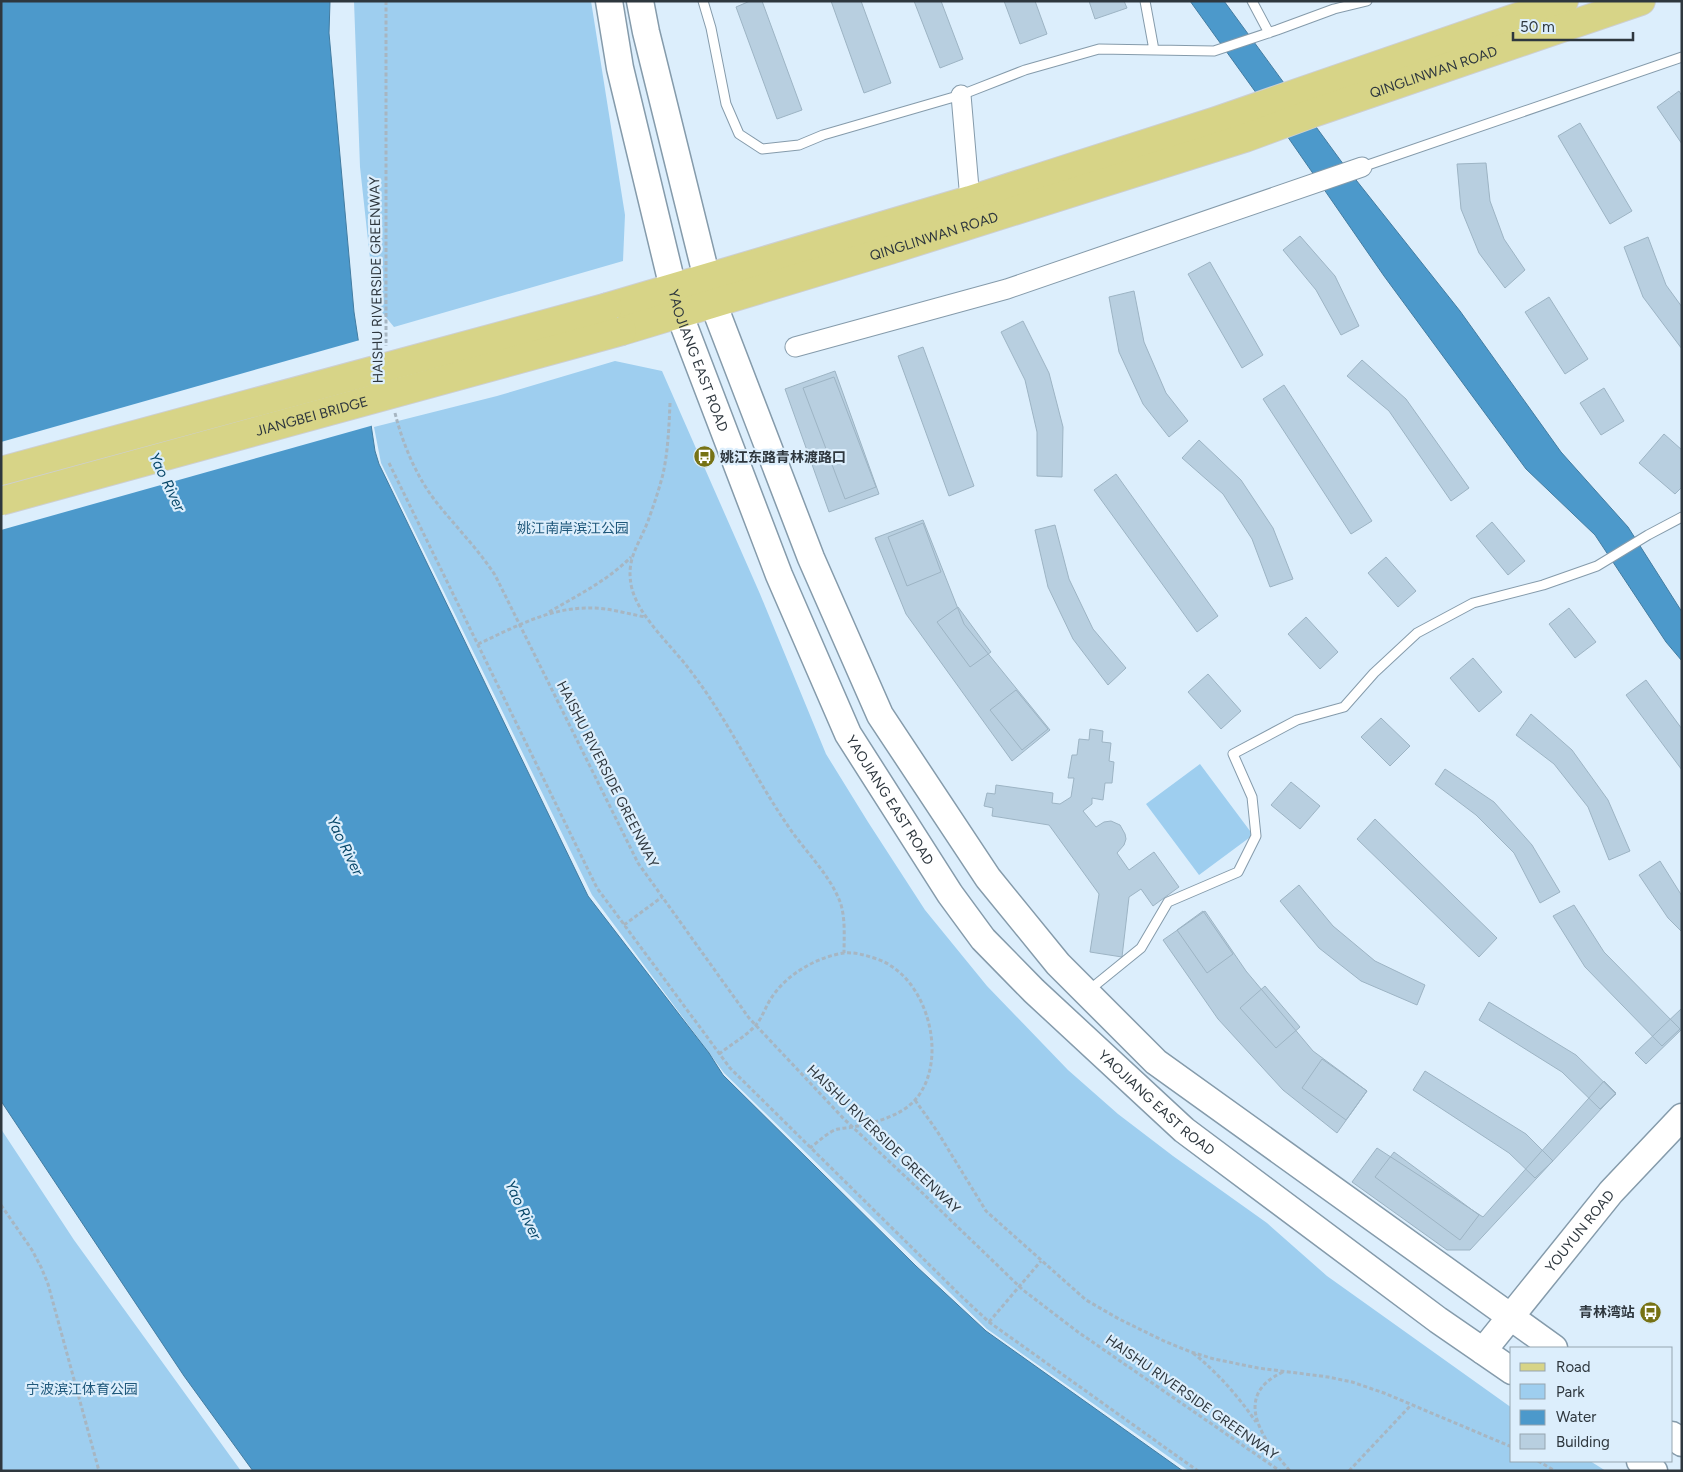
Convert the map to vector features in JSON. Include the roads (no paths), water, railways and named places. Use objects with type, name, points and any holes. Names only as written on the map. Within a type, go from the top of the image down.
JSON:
[{"type":"main road","name":"YAOJIANG EAST ROAD","points":[[609,1],[620,68],[676,301],[779,575],[848,734],[950,894],[983,939],[1034,992],[1184,1130],[1438,1320],[1510,1370]]},
{"type":"main road","points":[[640,1],[710,291],[810,558],[880,715],[988,878],[1058,964],[1156,1062],[1416,1251],[1553,1347]]},
{"type":"main road","name":"QINGLINWAN ROAD","points":[[710,291],[890,250],[1245,138],[1307,102],[1564,1]]},
{"type":"main road","name":"QINGLINWAN ROAD","points":[[608,307],[676,301],[710,291],[970,200],[1216,121],[1307,102],[1641,1]]},
{"type":"main road","name":"QINGLINWAN ROAD","points":[[622,331],[676,301]]},
{"type":"main road","name":"JIANGBEI BRIDGE","points":[[1,471],[608,307]]},
{"type":"main road","name":"JIANGBEI BRIDGE","points":[[1,501],[622,331]]},
{"type":"main road","name":"YOUYUN ROAD","points":[[1483,1351],[1611,1192],[1682,1117]]},
{"type":"main road","points":[[1641,1462],[1654,1471]]},
{"type":"street","points":[[961,95],[970,200]]},
{"type":"street","points":[[795,348],[1007,289],[1362,167]]},
{"type":"lane","points":[[703,1],[711,28],[726,104],[739,134],[762,149],[799,146],[823,135],[961,95],[1025,70],[1099,49],[1214,51],[1266,34],[1334,8],[1367,1]]},
{"type":"lane","points":[[1145,1],[1154,50]]},
{"type":"lane","points":[[1252,1],[1266,34]]},
{"type":"lane","points":[[1362,167],[1682,57]]},
{"type":"lane","points":[[1086,993],[1141,948],[1168,902],[1238,872],[1256,836],[1252,797],[1233,754],[1297,720],[1344,707],[1374,673],[1417,633],[1473,603],[1543,585],[1597,566],[1648,535],[1682,518]]},
{"type":"water","name":"Yao River","points":[[1,1],[330,1],[329,33],[354,312],[375,451],[379,464],[588,896],[709,1053],[723,1075],[916,1266],[986,1331],[1183,1471],[253,1471],[184,1376],[1,1101]]},
{"type":"water","points":[[1190,1],[1224,1],[1341,161],[1460,311],[1561,452],[1628,527],[1682,612],[1682,661],[1666,642],[1595,535],[1526,469],[1384,276],[1285,133]]},
{"type":"place","name":"姚江东路青林渡路口","points":[[704,457]]},
{"type":"place","name":"青林湾站","points":[[1651,1312]]},
{"type":"park label","name":"姚江南岸滨江公园","points":[[573,528]]},
{"type":"park label","name":"宁波滨江体育公园","points":[[82,1389]]}]
